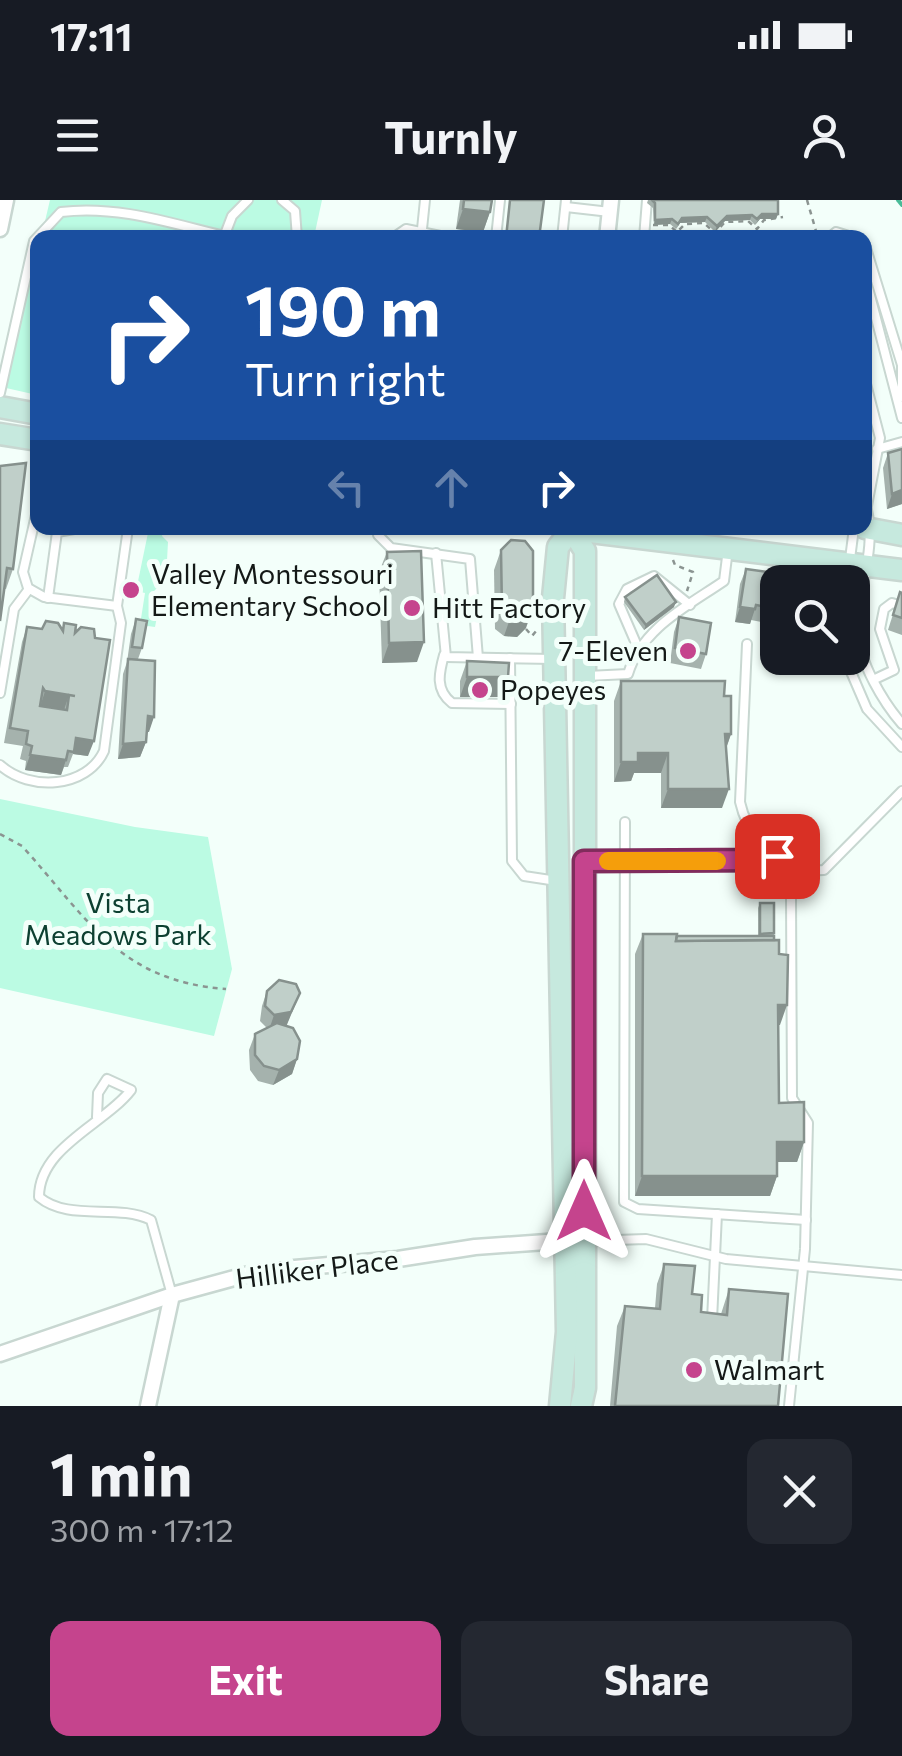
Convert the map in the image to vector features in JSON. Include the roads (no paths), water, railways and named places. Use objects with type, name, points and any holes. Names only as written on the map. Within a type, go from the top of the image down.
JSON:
[{"type":"main road","points":[[0,407],[30,413]]},
{"type":"main road","points":[[0,434],[30,439]]},
{"type":"main road","points":[[872,524],[902,535]]},
{"type":"main road","points":[[564,535],[558,547],[554,658],[558,881],[581,1406]]},
{"type":"main road","points":[[560,1406],[574,1240],[584,861],[585,551],[573,535]]},
{"type":"main road","points":[[624,535],[825,565]]},
{"type":"main road","points":[[870,570],[902,570]]},
{"type":"street","points":[[0,229],[6,200]]},
{"type":"street","name":"Hilliker Place","points":[[0,1354],[172,1294],[260,1271],[574,1240]]},
{"type":"street","points":[[148,1406],[172,1294]]},
{"type":"lane","points":[[227,230],[232,216],[248,200]]},
{"type":"lane","points":[[282,200],[295,211],[296,230]]},
{"type":"lane","points":[[422,229],[425,200]]},
{"type":"lane","points":[[497,230],[500,200]]},
{"type":"lane","points":[[644,230],[646,200]]},
{"type":"lane","points":[[563,230],[566,203],[610,206]]},
{"type":"lane","points":[[44,230],[60,212],[92,208],[196,230]]},
{"type":"lane","points":[[405,230],[425,230]]},
{"type":"lane","points":[[0,393],[30,259]]},
{"type":"lane","points":[[872,268],[902,365],[902,397]]},
{"type":"lane","points":[[872,303],[902,418]]},
{"type":"lane","points":[[872,407],[880,438],[872,464]]},
{"type":"lane","points":[[877,449],[902,442]]},
{"type":"lane","points":[[872,464],[886,461]]},
{"type":"lane","points":[[31,535],[23,572],[30,590],[48,598],[117,606]]},
{"type":"lane","points":[[48,598],[56,535]]},
{"type":"lane","points":[[2,770],[69,782],[96,767],[104,751],[119,641],[117,606],[127,535]]},
{"type":"lane","points":[[378,535],[391,548],[465,556],[472,564],[478,658]]},
{"type":"lane","points":[[855,565],[861,535]]},
{"type":"lane","points":[[855,565],[861,535]]},
{"type":"lane","points":[[583,676],[628,674],[638,648],[652,631],[724,581],[728,548]]},
{"type":"lane","points":[[436,553],[444,655],[438,678],[444,698],[452,703],[512,704]]},
{"type":"lane","points":[[638,648],[619,604],[627,589],[654,576],[690,605]]},
{"type":"lane","points":[[0,693],[14,609],[30,590]]},
{"type":"lane","points":[[875,679],[894,670],[880,629],[884,609],[892,603],[902,606]]},
{"type":"lane","points":[[747,644],[740,802],[745,825],[777,856],[800,871],[824,870],[902,790]]},
{"type":"lane","points":[[444,655],[554,658]]},
{"type":"lane","points":[[510,658],[512,861],[524,876],[558,881]]},
{"type":"lane","points":[[870,666],[902,724]]},
{"type":"lane","points":[[853,675],[868,709],[902,747]]},
{"type":"lane","points":[[625,822],[624,1202],[638,1209],[806,1220]]},
{"type":"lane","points":[[584,861],[762,860],[777,856]]},
{"type":"lane","points":[[789,1406],[806,1220],[808,1123],[792,1098],[791,896],[800,871]]},
{"type":"lane","points":[[97,1117],[98,1094],[106,1079],[131,1090],[119,1105],[97,1117],[44,1171],[39,1197],[60,1208],[134,1211],[152,1220],[172,1294]]},
{"type":"lane","points":[[712,1323],[717,1214]]},
{"type":"lane","points":[[574,1240],[646,1239],[715,1256],[902,1275]]},
{"type":"waterway","points":[[898,200],[902,205]]},
{"type":"place","name":"Valley Montessouri Elementary School","points":[[131,590]]},
{"type":"place","name":"Hitt Factory","points":[[412,608]]},
{"type":"place","name":"7-Eleven","points":[[688,651]]},
{"type":"place","name":"Popeyes","points":[[480,690]]},
{"type":"place","name":"Walmart","points":[[694,1370]]},
{"type":"park label","name":"Vista Meadows Park","points":[[118,919]]}]
